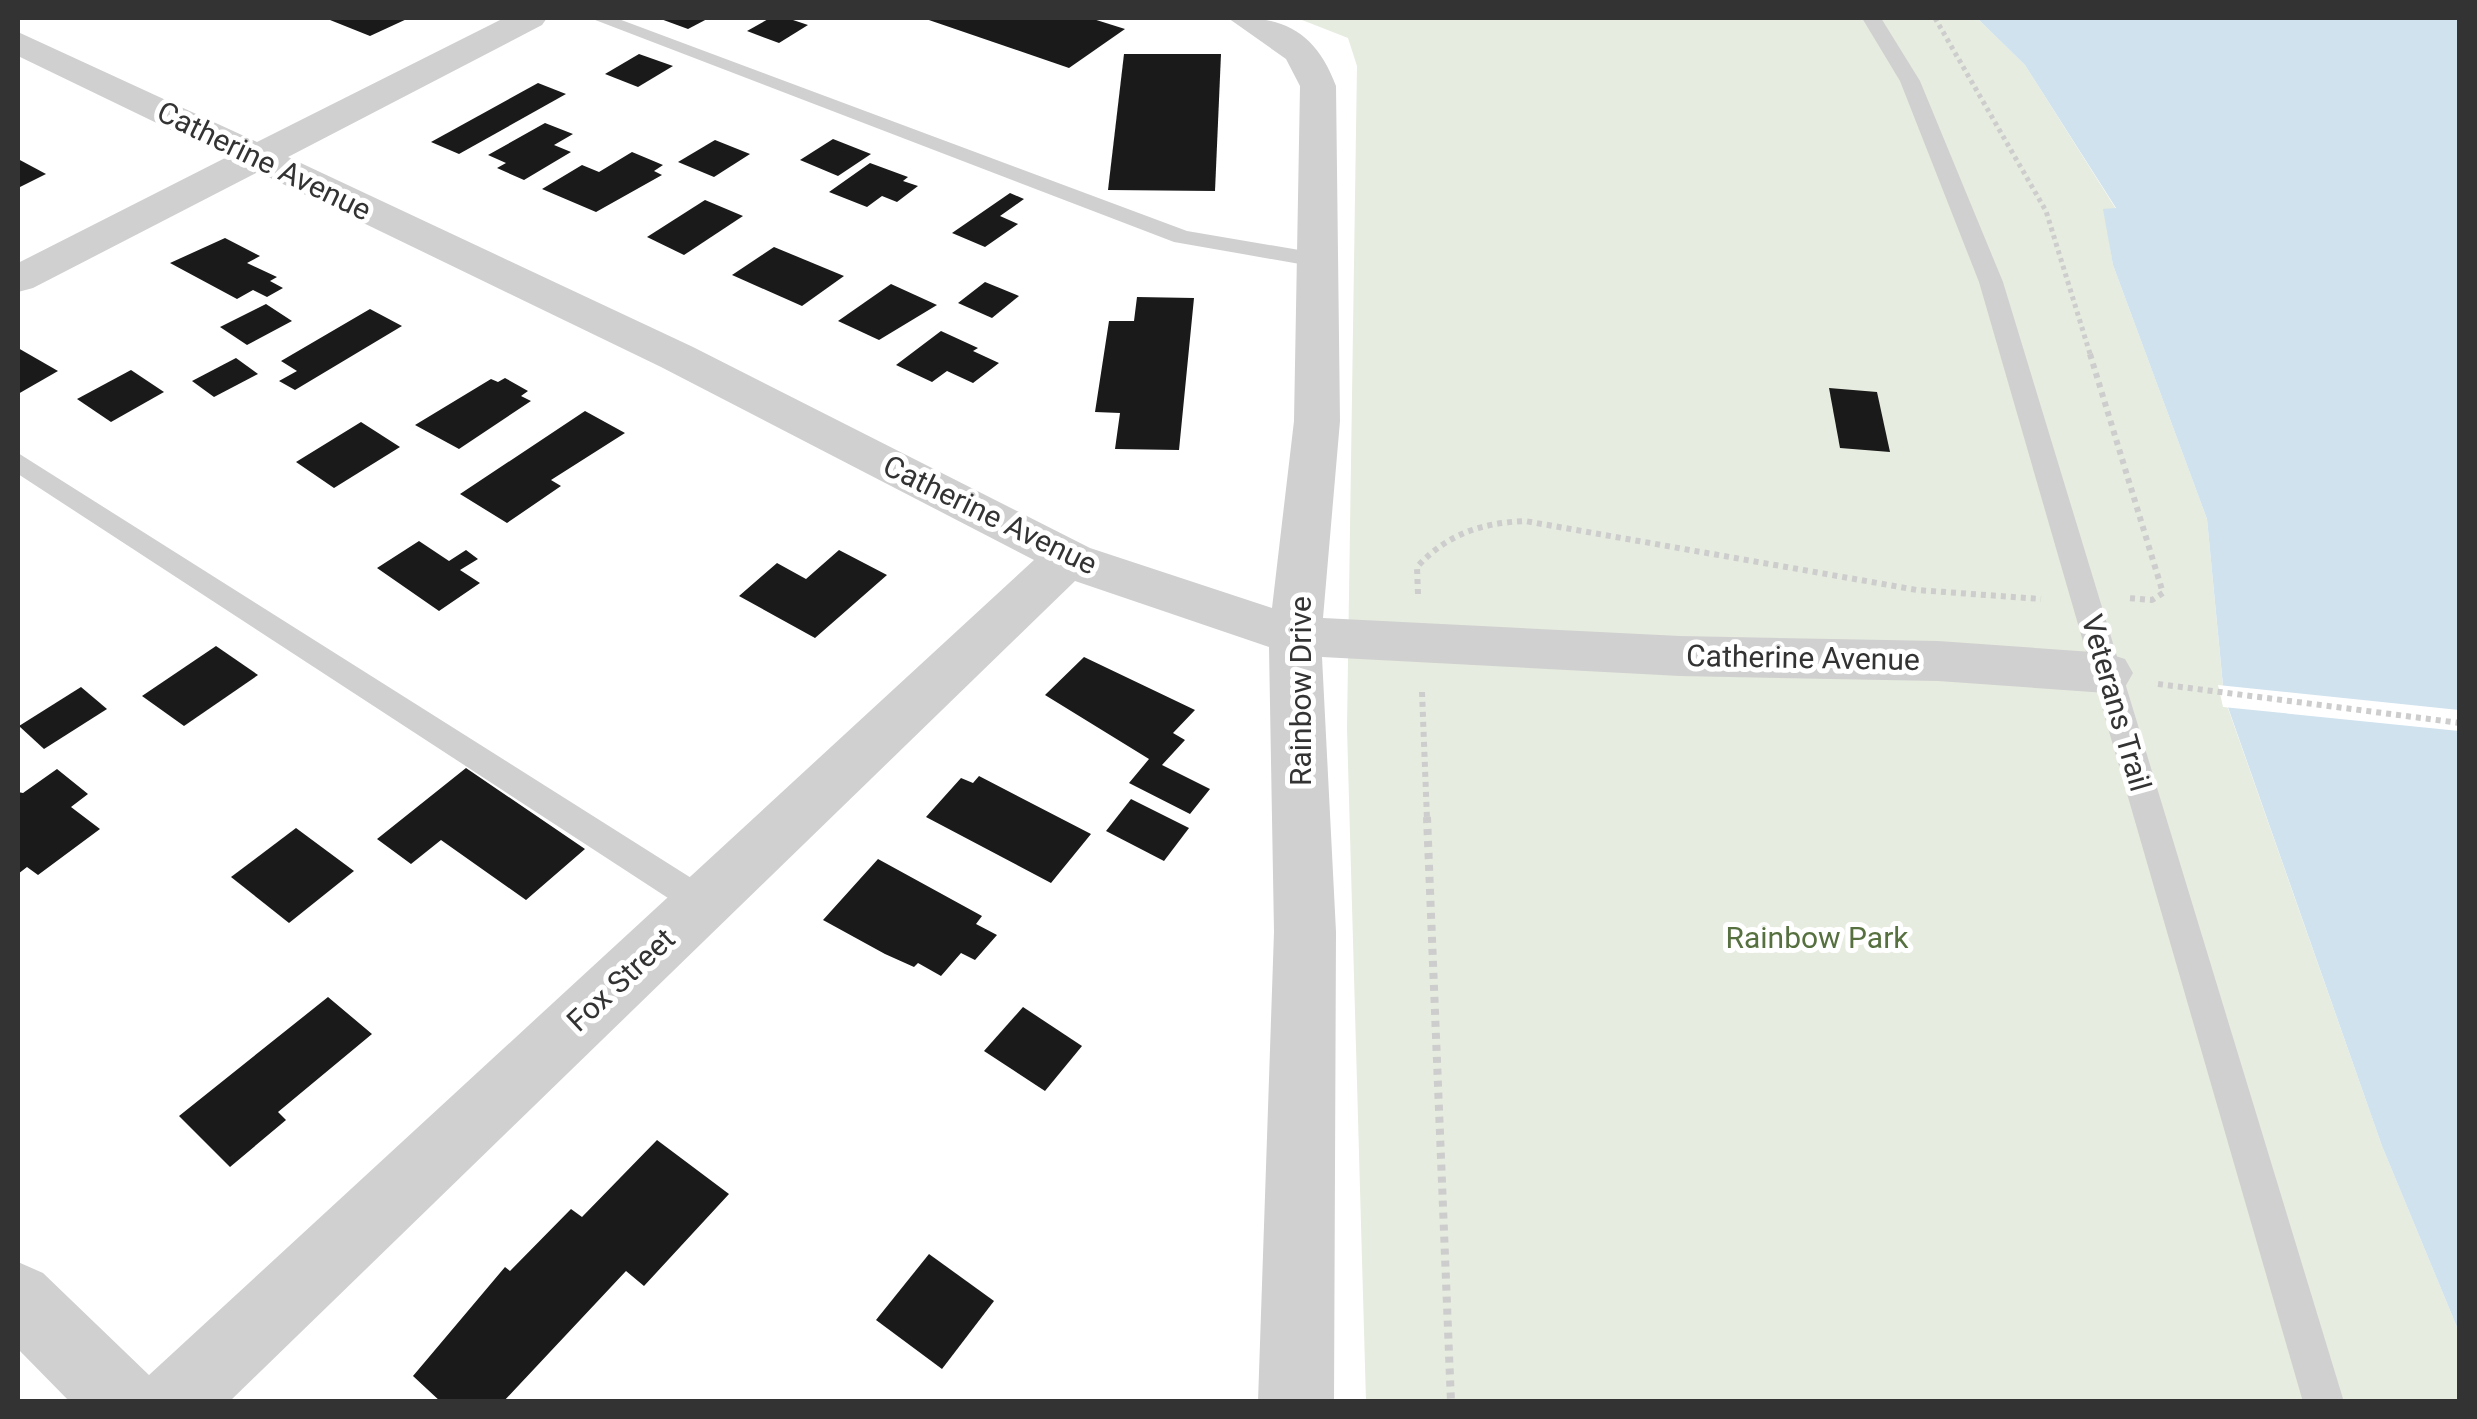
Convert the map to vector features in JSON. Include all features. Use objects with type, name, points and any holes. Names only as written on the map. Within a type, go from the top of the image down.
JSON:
[{"type":"street","points":[[18,279],[530,18]]},
{"type":"street","name":"Rainbow Drive","points":[[1245,18],[1295,46],[1313,69],[1318,86],[1313,480],[1295,636],[1305,932],[1296,1402]]},
{"type":"street","name":"Catherine Avenue","points":[[18,42],[677,356],[1069,556],[1066,559],[1295,636],[1680,656],[1938,661],[2106,673]]},
{"type":"street","name":"Fox Street","points":[[176,1402],[1066,559]]},
{"type":"street","points":[[18,1298],[124,1402]]},
{"type":"lane","points":[[600,18],[1182,237],[1318,260]]},
{"type":"lane","name":"Veterans Trail","points":[[1872,18],[1910,80],[1991,282],[2324,1402]]},
{"type":"lane","points":[[18,462],[703,902]]},
{"type":"path","points":[[1935,18],[2046,211],[2163,593],[2152,600],[2132,598]]},
{"type":"path","points":[[1418,596],[1417,567],[1448,537],[1472,528],[1526,521],[1917,590],[2027,600]]},
{"type":"path","points":[[1421,672],[1451,1402]]},
{"type":"path","points":[[2106,673],[2224,696],[2460,723]]},
{"type":"green space","name":"Rainbow Park","points":[[1297,18],[1977,18],[2025,65],[2116,209],[2104,209],[2113,265],[2207,519],[2224,697],[2382,1146],[2459,1332],[2459,1401],[1366,1401],[1347,728],[1357,66],[1348,38]]},
{"type":"water","points":[[1977,18],[2459,18],[2459,1332],[2382,1146],[2224,696],[2207,519],[2113,265],[2103,209],[2116,208],[2025,65]]},
{"type":"pier","points":[[2218,685],[2459,710],[2459,731],[2223,707]]},
{"type":"building","points":[[325,18],[409,18],[370,36]]},
{"type":"building","points":[[658,18],[709,18],[688,29]]},
{"type":"building","points":[[770,18],[787,18],[808,25],[779,43],[747,31]]},
{"type":"building","points":[[923,18],[1090,18],[1125,29],[1069,68]]},
{"type":"building","points":[[639,54],[673,66],[638,87],[605,74]]},
{"type":"building","points":[[1124,54],[1221,54],[1215,191],[1108,190]]},
{"type":"building","points":[[538,83],[566,94],[459,154],[431,142]]},
{"type":"building","points":[[545,123],[573,134],[554,145],[571,152],[524,180],[497,168],[506,163],[488,155]]},
{"type":"building","points":[[833,139],[871,154],[838,176],[800,160]]},
{"type":"building","points":[[715,140],[750,154],[714,177],[678,162]]},
{"type":"building","points":[[632,152],[663,165],[654,171],[662,175],[596,212],[542,189],[582,165],[599,172]]},
{"type":"building","points":[[18,159],[46,174],[18,188]]},
{"type":"building","points":[[870,163],[908,177],[903,181],[918,186],[897,202],[882,196],[867,207],[829,192]]},
{"type":"building","points":[[1010,193],[1024,199],[1000,216],[1018,224],[985,247],[952,233]]},
{"type":"building","points":[[705,200],[743,216],[684,255],[647,237]]},
{"type":"building","points":[[225,238],[260,256],[247,263],[277,277],[270,281],[283,288],[267,297],[253,290],[237,299],[170,263]]},
{"type":"building","points":[[774,247],[844,276],[802,306],[732,275]]},
{"type":"building","points":[[985,282],[1019,296],[992,318],[958,303]]},
{"type":"building","points":[[891,284],[937,305],[879,340],[838,321]]},
{"type":"building","points":[[1137,297],[1194,298],[1179,450],[1115,449],[1120,413],[1095,412],[1109,321],[1134,321]]},
{"type":"building","points":[[266,304],[292,321],[247,345],[220,327]]},
{"type":"building","points":[[370,309],[402,326],[295,390],[279,381],[297,371],[281,361]]},
{"type":"building","points":[[941,331],[999,363],[973,383],[947,371],[932,382],[896,365]]},
{"type":"building","points":[[18,348],[58,371],[18,394]]},
{"type":"building","points":[[236,358],[258,374],[214,397],[192,381]]},
{"type":"building","points":[[131,370],[164,392],[111,422],[77,399]]},
{"type":"building","points":[[505,378],[528,391],[521,396],[531,401],[459,449],[415,425],[491,379],[498,382]]},
{"type":"building","points":[[1829,388],[1877,392],[1890,452],[1840,448]]},
{"type":"building","points":[[585,411],[625,433],[551,480],[561,486],[507,523],[460,494]]},
{"type":"building","points":[[361,422],[400,447],[334,488],[296,462]]},
{"type":"building","points":[[419,541],[449,561],[466,550],[478,559],[460,570],[480,583],[439,611],[377,568]]},
{"type":"building","points":[[839,550],[887,575],[815,638],[739,596],[777,563],[806,579]]},
{"type":"building","points":[[216,646],[258,675],[184,726],[142,696]]},
{"type":"building","points":[[1084,657],[1195,710],[1173,733],[1185,740],[1162,765],[1210,789],[1190,814],[1129,783],[1149,759],[1045,695]]},
{"type":"building","points":[[81,687],[107,709],[44,749],[19,726]]},
{"type":"building","points":[[466,768],[585,849],[526,900],[441,840],[411,864],[377,839]]},
{"type":"building","points":[[57,769],[88,794],[71,807],[100,829],[38,875],[27,867],[18,874],[18,792],[23,793]]},
{"type":"building","points":[[979,776],[1091,834],[1051,883],[926,817],[961,778],[973,783]]},
{"type":"building","points":[[1131,799],[1189,828],[1164,861],[1106,831]]},
{"type":"building","points":[[296,828],[354,871],[289,923],[231,877]]},
{"type":"building","points":[[878,859],[982,916],[976,924],[997,935],[975,960],[961,953],[941,976],[918,963],[914,967],[885,954],[823,920]]},
{"type":"building","points":[[328,997],[372,1034],[278,1112],[286,1120],[230,1167],[179,1116]]},
{"type":"building","points":[[1023,1007],[1082,1046],[1045,1091],[984,1051]]},
{"type":"building","points":[[657,1140],[729,1194],[644,1286],[626,1271],[503,1402],[441,1402],[413,1376],[505,1267],[510,1271],[571,1209],[582,1217]]},
{"type":"building","points":[[929,1254],[994,1301],[942,1369],[876,1320]]}]
